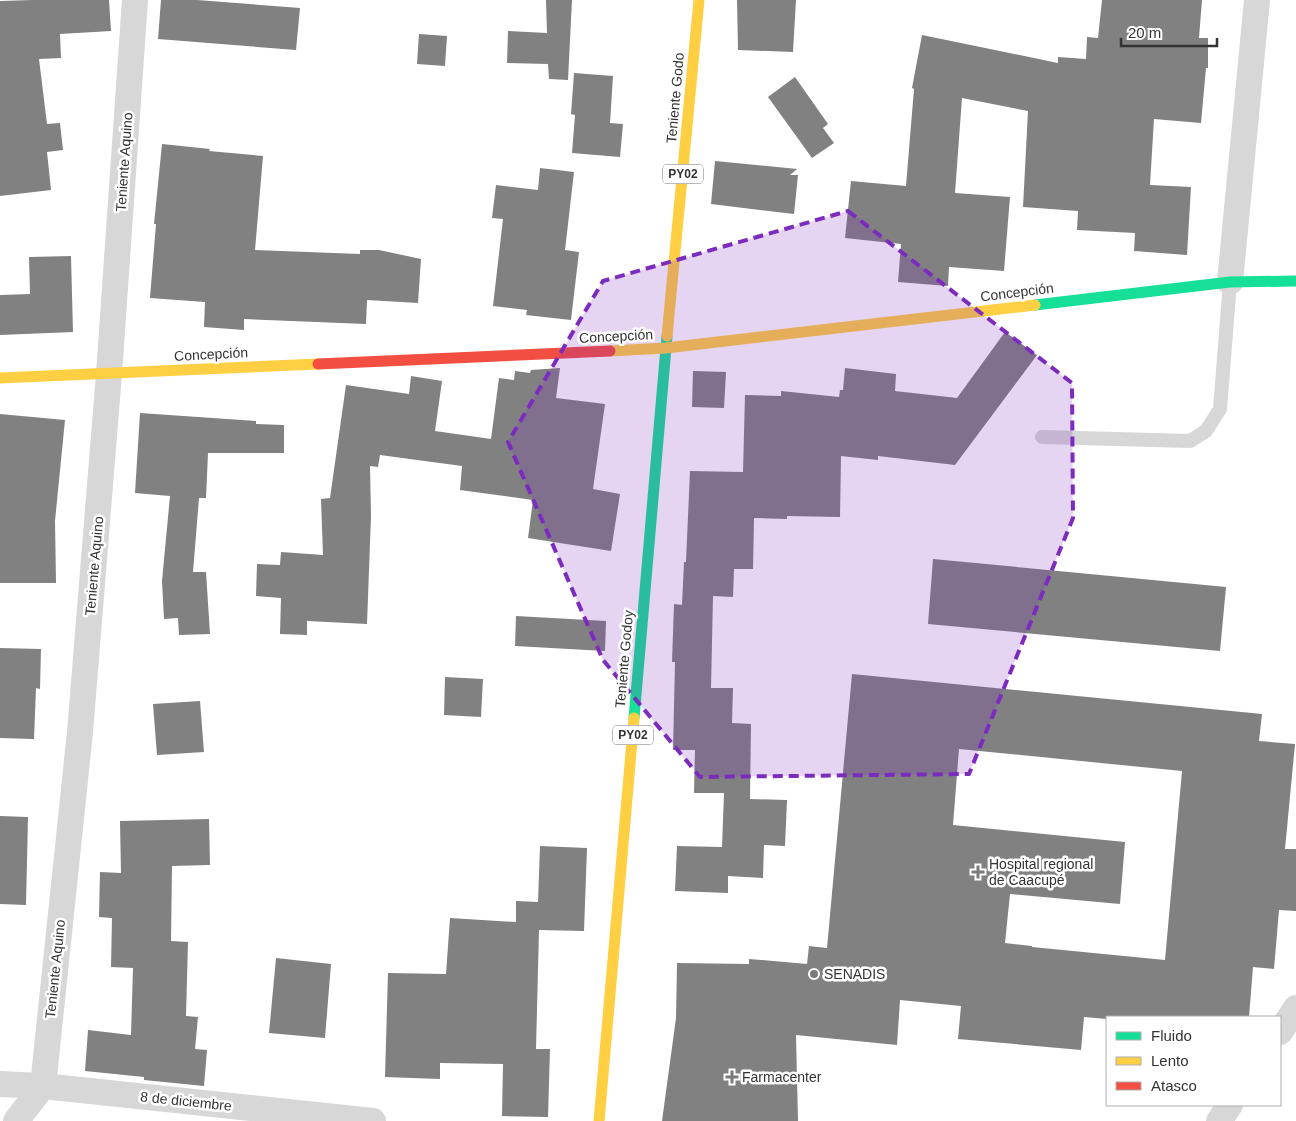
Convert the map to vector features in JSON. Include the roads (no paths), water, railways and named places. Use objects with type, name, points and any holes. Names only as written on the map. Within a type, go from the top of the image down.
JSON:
[{"type":"street","name":"Teniente Aquino","points":[[43,1086],[80,732],[109,374],[135,0]]},
{"type":"street","name":"Teniente Godo","points":[[666,348],[699,0]]},
{"type":"street","points":[[1230,282],[1257,0]]},
{"type":"street","name":"Concepción","points":[[0,378],[666,348],[1230,282],[1296,281]]},
{"type":"street","name":"Teniente Godoy","points":[[600,1121],[666,348]]},
{"type":"street","points":[[1281,1030],[1296,1008]]},
{"type":"street","name":"8 de diciembre","points":[[0,1084],[43,1086],[373,1121]]},
{"type":"street","points":[[16,1121],[43,1086]]},
{"type":"street","points":[[1219,1121],[1229,1106]]},
{"type":"lane","points":[[1042,437],[1190,441],[1206,431],[1220,409],[1230,282]]},
{"type":"place","name":"Hospital regional de Caacupé","points":[[978,872]]},
{"type":"place","name":"SENADIS","points":[[814,974]]},
{"type":"place","name":"Farmacenter","points":[[732,1077]]}]
